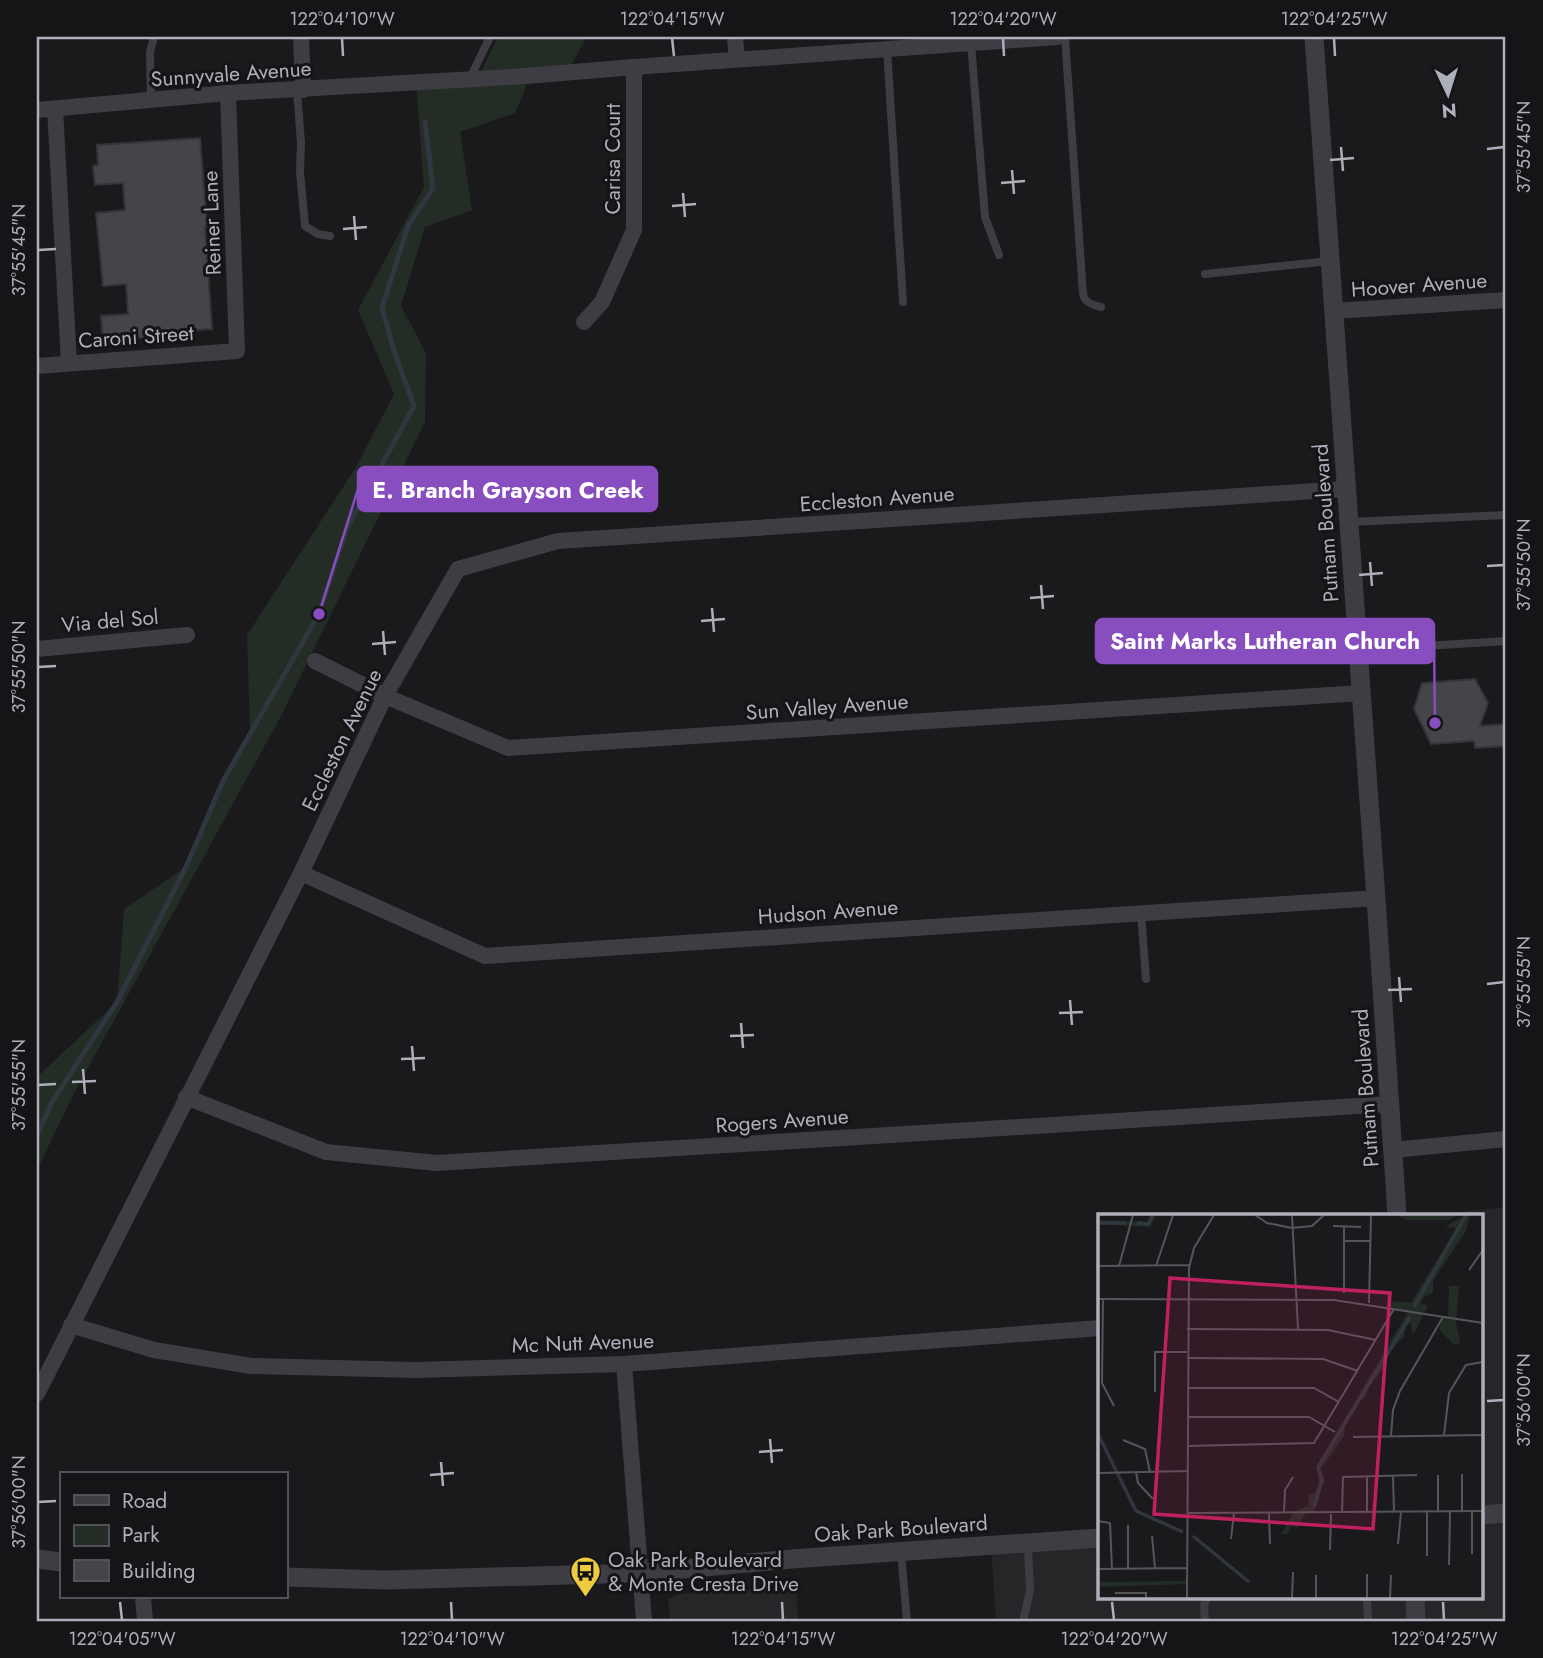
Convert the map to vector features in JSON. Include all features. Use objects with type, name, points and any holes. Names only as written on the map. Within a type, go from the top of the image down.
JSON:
[{"type":"street","points":[[300,90],[301,37]]},
{"type":"street","points":[[735,37],[737,59]]},
{"type":"street","name":"Sunnyvale Avenue","points":[[37,110],[228,93],[469,80],[894,45],[1057,37]]},
{"type":"street","name":"Putnam Boulevard","points":[[1314,37],[1397,1214]]},
{"type":"street","name":"Carisa Court","points":[[584,322],[602,302],[635,230],[634,67]]},
{"type":"street","name":"Reiner Lane","points":[[228,93],[237,351]]},
{"type":"street","points":[[55,109],[69,363]]},
{"type":"street","name":"Hoover Avenue","points":[[1334,311],[1506,300]]},
{"type":"street","name":"Caroni Street","points":[[37,366],[237,351]]},
{"type":"street","name":"Eccleston Avenue","points":[[37,1394],[300,873],[385,696],[458,569],[558,541],[1346,489]]},
{"type":"street","name":"Via del Sol","points":[[37,649],[187,635]]},
{"type":"street","name":"Sun Valley Avenue","points":[[315,662],[385,696],[508,748],[1361,693]]},
{"type":"street","name":"Hudson Avenue","points":[[300,873],[485,956],[1376,898]]},
{"type":"street","name":"Rogers Avenue","points":[[186,1097],[326,1152],[437,1163],[1390,1104]]},
{"type":"street","points":[[1393,1150],[1506,1139]]},
{"type":"street","name":"Mc Nutt Avenue","points":[[71,1325],[154,1350],[251,1366],[415,1370],[624,1364],[1098,1328]]},
{"type":"street","points":[[624,1364],[644,1621]]},
{"type":"street","points":[[1484,1515],[1506,1513]]},
{"type":"street","name":"Oak Park Boulevard","points":[[287,1577],[387,1580],[640,1573],[792,1559],[1098,1538]]},
{"type":"street","points":[[37,1559],[60,1562]]},
{"type":"street","points":[[143,1598],[145,1621]]},
{"type":"street","points":[[1415,1598],[1416,1621]]},
{"type":"lane","points":[[151,100],[150,52],[154,37]]},
{"type":"lane","points":[[469,80],[490,37]]},
{"type":"lane","points":[[1065,37],[1083,294],[1089,303],[1101,307]]},
{"type":"lane","points":[[978,41],[985,217],[999,255]]},
{"type":"lane","points":[[894,45],[903,302]]},
{"type":"lane","points":[[300,90],[300,172],[305,226],[318,234],[330,236]]},
{"type":"lane","points":[[1205,274],[1330,261]]},
{"type":"lane","points":[[1349,522],[1506,515]]},
{"type":"lane","points":[[1358,650],[1506,641]]},
{"type":"lane","points":[[1141,913],[1146,979]]},
{"type":"lane","points":[[1023,1621],[1030,1591],[1028,1543]]},
{"type":"lane","points":[[901,1552],[907,1621]]},
{"type":"lane","points":[[1205,1621],[1206,1598]]},
{"type":"lane","points":[[1367,1598],[1368,1621]]},
{"type":"shaded area","points":[[1506,1207],[1506,1621],[996,1621],[991,1546],[1098,1538],[1098,1598],[1484,1598],[1484,1214],[1445,1214]]},
{"type":"shaded area","points":[[796,1587],[798,1621],[670,1621],[668,1600],[678,1594]]},
{"type":"green space","points":[[498,37],[586,37],[569,70],[526,76],[525,90],[515,113],[460,132],[472,210],[425,227],[401,306],[426,353],[425,422],[281,716],[72,1097],[37,1170],[37,1077],[117,1002],[124,909],[186,867],[223,781],[250,733],[247,635],[356,467],[394,394],[358,310],[424,187],[416,83],[477,79]]},
{"type":"building","points":[[200,138],[212,329],[152,333],[153,337],[103,341],[101,316],[128,314],[126,284],[103,286],[96,213],[125,210],[123,183],[95,185],[93,166],[98,165],[97,145]]},
{"type":"building","points":[[1475,679],[1488,703],[1480,726],[1506,724],[1506,746],[1475,748],[1474,741],[1431,744],[1414,709],[1422,683]]},
{"type":"waterway","points":[[37,1135],[52,1102],[117,1002],[186,867],[223,781],[319,614],[347,528],[414,406],[382,308],[408,226],[433,188],[425,122]]},
{"type":"place","name":"E. Branch Grayson Creek","points":[[319,614]]},
{"type":"place","name":"Saint Marks Lutheran Church","points":[[1435,723]]},
{"type":"place","name":"Oak Park Boulevard & Monte Cresta Drive","points":[[585,1599]]}]
